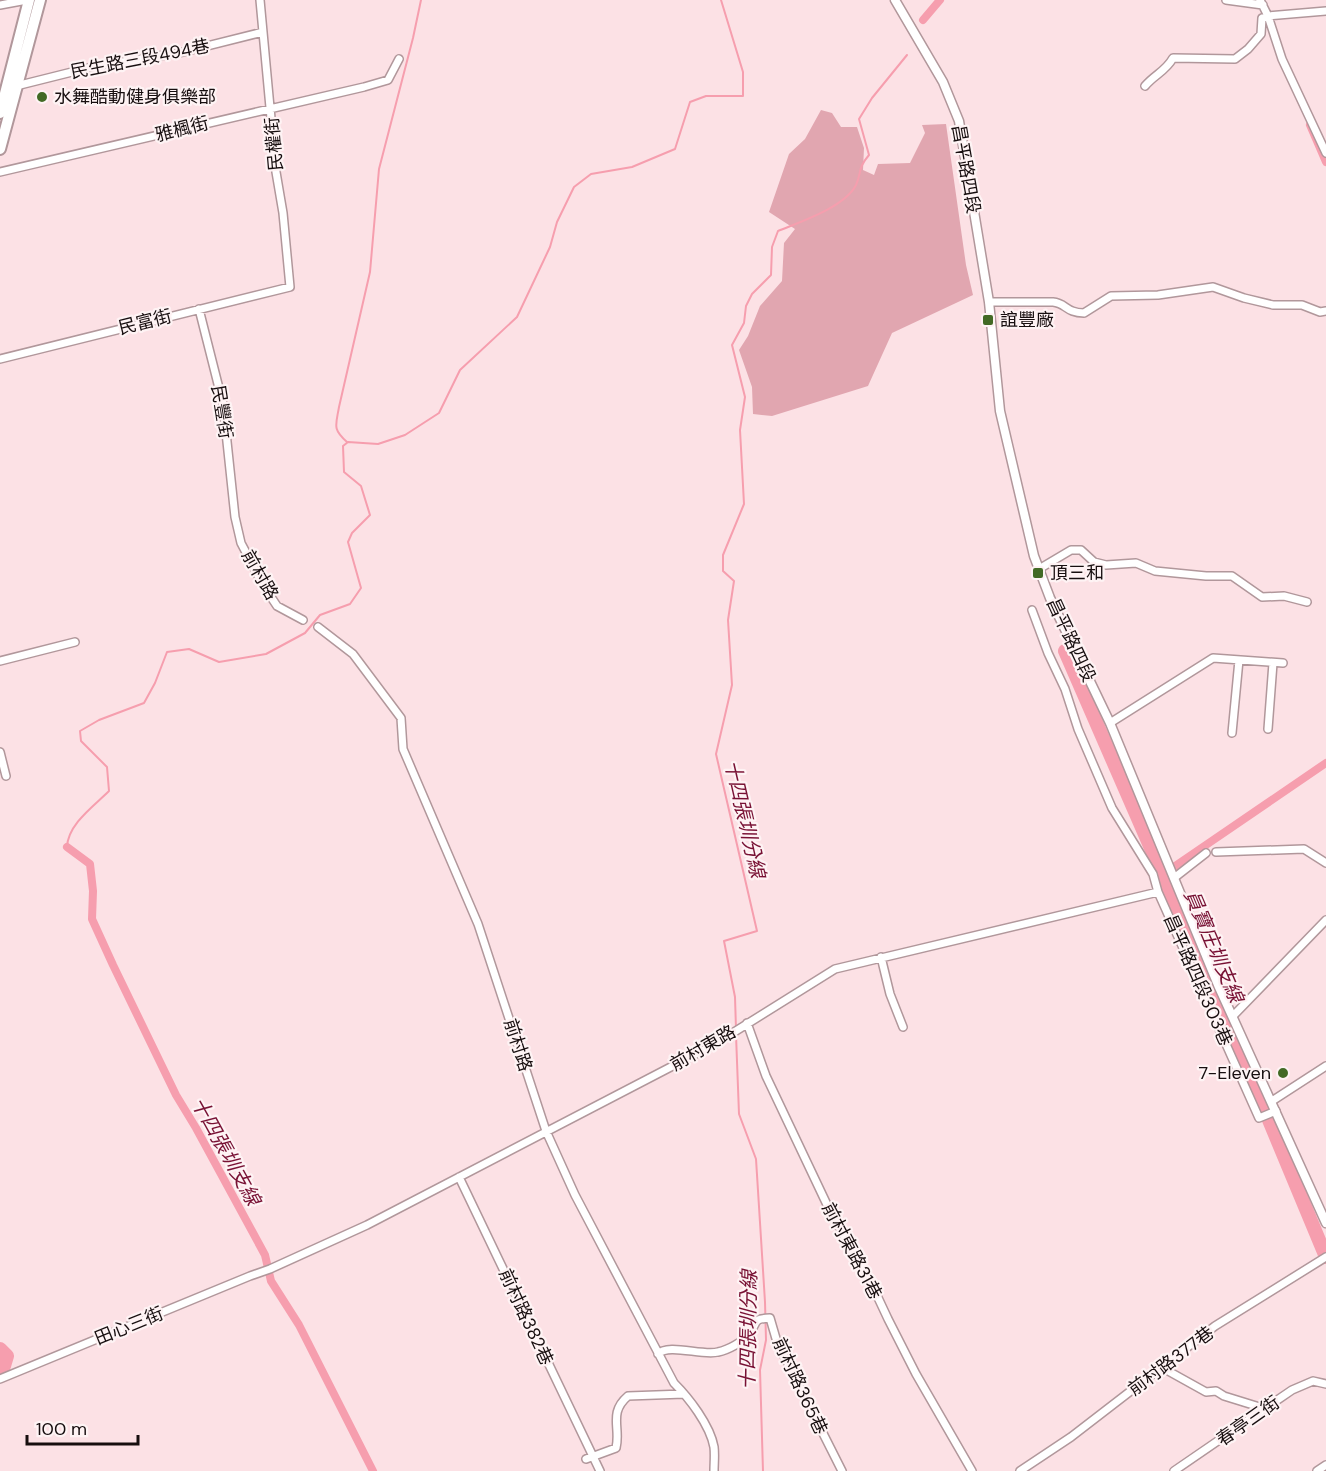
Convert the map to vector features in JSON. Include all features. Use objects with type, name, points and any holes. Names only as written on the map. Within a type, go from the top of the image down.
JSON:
[{"type":"main road","points":[[0,113],[28,0]]},
{"type":"main road","points":[[0,149],[40,0]]},
{"type":"street","points":[[0,5],[28,0]]},
{"type":"street","name":"民權街","points":[[260,0],[276,172],[284,213],[290,287]]},
{"type":"street","name":"昌平路四段","points":[[895,0],[944,82],[959,121],[989,302],[1004,431],[1034,556],[1050,598],[1110,723],[1233,1016],[1326,1223]]},
{"type":"street","points":[[1226,0],[1262,3],[1282,59],[1326,153]]},
{"type":"street","points":[[1145,86],[1173,58],[1235,59],[1248,50],[1261,34],[1262,18],[1326,11]]},
{"type":"street","name":"民生路三段494巷","points":[[16,86],[92,68],[183,52],[263,32]]},
{"type":"street","name":"雅楓街","points":[[0,172],[364,87],[388,80],[399,59]]},
{"type":"street","name":"民富街","points":[[0,359],[290,287]]},
{"type":"street","points":[[989,302],[1059,302],[1069,311],[1084,313],[1111,296],[1158,296],[1213,287],[1273,304],[1302,305],[1320,312],[1326,310]]},
{"type":"street","name":"民豐街","points":[[199,309],[223,404],[235,517]]},
{"type":"street","name":"前村路","points":[[235,517],[241,543],[263,585],[277,606],[303,620]]},
{"type":"street","points":[[1040,569],[1071,550],[1081,550],[1094,562],[1106,565],[1136,563],[1155,571],[1232,576],[1262,597],[1284,596],[1307,602]]},
{"type":"street","points":[[1032,610],[1048,653],[1065,689],[1078,729],[1112,808],[1153,874],[1158,892]]},
{"type":"street","name":"前村路","points":[[318,627],[352,654],[401,718],[403,749],[478,924],[546,1131],[575,1195],[658,1354],[674,1383],[701,1418],[714,1445],[714,1471]]},
{"type":"street","points":[[0,661],[75,642]]},
{"type":"street","points":[[1110,723],[1213,658],[1283,663]]},
{"type":"street","points":[[1232,733],[1239,660]]},
{"type":"street","points":[[1268,729],[1273,663]]},
{"type":"street","points":[[0,752],[6,776]]},
{"type":"street","points":[[1216,852],[1304,849],[1326,863]]},
{"type":"street","points":[[1174,878],[1206,853]]},
{"type":"street","name":"前村東路","points":[[270,1269],[367,1225],[716,1044],[836,969],[1158,892]]},
{"type":"street","name":"昌平路四段303巷","points":[[1158,892],[1259,1118],[1276,1112]]},
{"type":"street","points":[[1233,1016],[1326,920]]},
{"type":"street","points":[[881,957],[890,994],[903,1027]]},
{"type":"street","name":"前村東路31巷","points":[[747,1023],[766,1076],[830,1210],[873,1287],[916,1374],[972,1471]]},
{"type":"street","points":[[1272,1101],[1326,1066]]},
{"type":"street","name":"前村路382巷","points":[[459,1177],[589,1458],[600,1471]]},
{"type":"street","name":"前村路377巷","points":[[1020,1471],[1071,1437],[1215,1326],[1326,1257]]},
{"type":"street","name":"田心三街","points":[[0,1378],[270,1269]]},
{"type":"street","name":"前村路365巷","points":[[658,1354],[667,1348],[710,1354],[722,1352],[736,1345],[749,1334],[754,1322],[760,1318],[770,1318],[777,1342],[842,1471]]},
{"type":"street","points":[[1161,1367],[1206,1392],[1216,1391],[1224,1396],[1266,1409]]},
{"type":"street","name":"春亭三街","points":[[1174,1471],[1292,1390],[1313,1381],[1326,1384]]},
{"type":"street","points":[[589,1458],[616,1448],[616,1411],[628,1396],[684,1394]]},
{"type":"street","points":[[1317,1471],[1326,1465]]},
{"type":"shaded area","points":[[821,110],[832,113],[841,127],[857,127],[864,148],[863,170],[874,175],[878,164],[910,163],[925,133],[922,125],[946,124],[966,265],[973,295],[892,333],[868,386],[772,416],[753,414],[752,387],[739,350],[748,336],[760,306],[782,281],[784,243],[795,229],[769,212],[789,154],[805,139]]},
{"type":"waterway","points":[[347,442],[337,430],[337,418],[370,272],[379,169],[421,0]]},
{"type":"waterway","points":[[67,847],[68,839],[77,823],[109,791],[107,767],[81,741],[80,731],[99,720],[144,703],[155,683],[167,652],[189,649],[219,662],[266,654],[305,633],[320,615],[350,604],[361,588],[348,542],[352,533],[370,515],[361,486],[344,472],[343,446],[348,442],[378,444],[405,435],[439,413],[460,370],[517,317],[550,247],[557,222],[574,187],[591,174],[632,167],[675,149],[690,102],[706,96],[743,96],[743,72],[721,0]]},
{"type":"waterway","points":[[923,20],[940,0]]},
{"type":"waterway","name":"十四張圳分線","points":[[736,1029],[735,997],[724,941],[757,931],[716,754],[732,685],[728,620],[734,581],[723,571],[723,555],[744,504],[740,430],[745,397],[732,345],[744,323],[746,306],[752,294],[771,275],[772,247],[778,231],[832,207],[850,193],[856,185],[861,167],[869,155],[859,119],[872,98],[907,55]]},
{"type":"waterway","points":[[1310,125],[1326,162]]},
{"type":"waterway","name":"員寶庄圳支線","points":[[1065,651],[1259,1096],[1326,1257]]},
{"type":"waterway","points":[[1162,875],[1326,763]]},
{"type":"waterway","name":"十四張圳支線","points":[[67,847],[90,864],[93,891],[92,919],[113,965],[176,1095],[265,1255],[271,1281],[299,1325],[373,1471]]},
{"type":"waterway","name":"十四張圳分線","points":[[736,1035],[739,1114],[756,1159],[765,1302],[766,1340],[760,1370],[763,1471]]},
{"type":"waterway","points":[[0,1349],[7,1356],[0,1371]]},
{"type":"place","name":"水舞酷動健身俱樂部","points":[[42,97]]},
{"type":"place","name":"誼豐廠","points":[[988,320]]},
{"type":"place","name":"頂三和","points":[[1038,573]]},
{"type":"place","name":"7-Eleven","points":[[1283,1073]]}]
